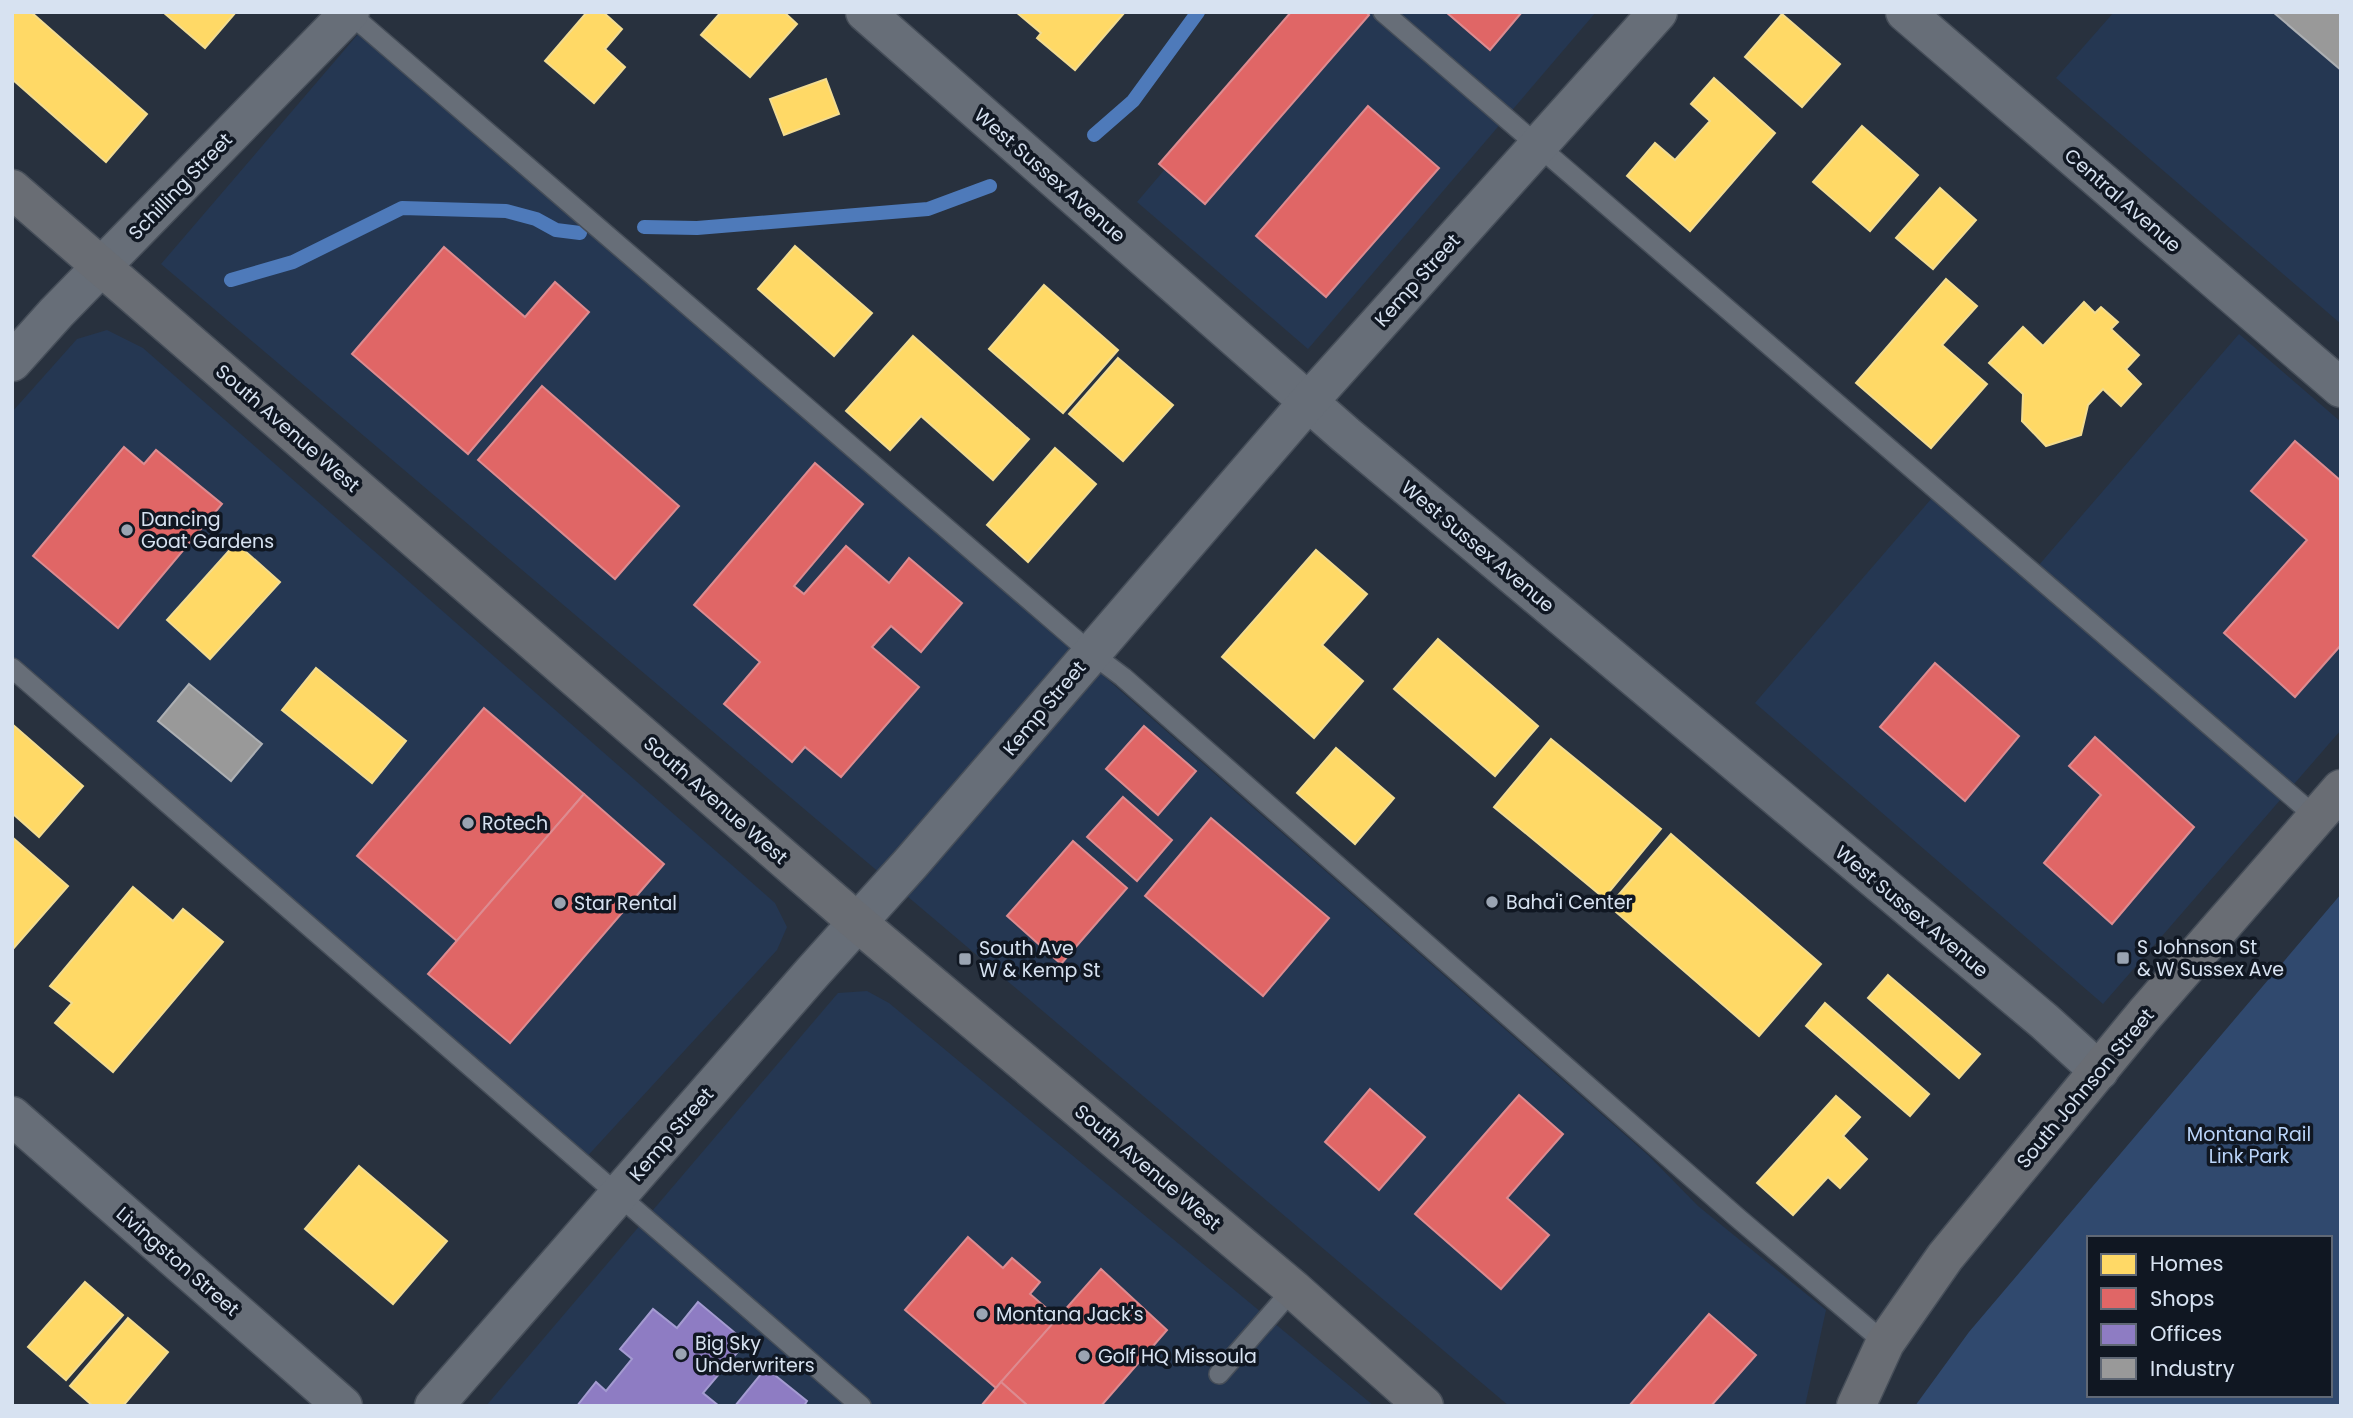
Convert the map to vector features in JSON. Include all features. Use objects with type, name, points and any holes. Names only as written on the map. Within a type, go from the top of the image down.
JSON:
[{"type":"street","name":"Schilling Street","points":[[12,362],[101,266],[349,12]]},
{"type":"street","name":"West Sussex Avenue","points":[[865,12],[1309,401],[2044,1021],[2099,1071]]},
{"type":"street","name":"Kemp Street","points":[[434,1406],[911,863],[1309,401],[1658,12]]},
{"type":"street","name":"Central Avenue","points":[[1905,12],[2341,388]]},
{"type":"street","name":"South Avenue West","points":[[12,188],[857,922],[1293,1289],[1424,1406]]},
{"type":"street","name":"South Johnson Street","points":[[1856,1406],[1885,1343],[1945,1257],[2154,1004],[2341,789]]},
{"type":"street","name":"Livingston Street","points":[[12,1116],[343,1406]]},
{"type":"lane","points":[[349,12],[1091,653],[1123,677],[1739,1219],[1885,1343]]},
{"type":"lane","points":[[1383,12],[2316,817]]},
{"type":"lane","points":[[12,668],[861,1406]]},
{"type":"lane","points":[[1219,1374],[1293,1289]]},
{"type":"shaded area","points":[[1299,12],[1596,12],[1308,349],[1137,202]]},
{"type":"shaded area","points":[[2114,12],[2341,12],[2341,324],[2056,78]]},
{"type":"shaded area","points":[[365,26],[1648,1155],[1698,1206],[1826,1310],[1805,1406],[1509,1406],[161,264]]},
{"type":"shaded area","points":[[107,330],[143,348],[775,903],[787,927],[777,950],[582,1162],[12,675],[12,412],[77,339]]},
{"type":"shaded area","points":[[2239,334],[2341,422],[2341,730],[2103,1004],[1755,703],[1938,491],[2032,573]]},
{"type":"shaded area","points":[[867,991],[889,1003],[1374,1406],[486,1406],[838,993]]},
{"type":"green space","name":"Montana Rail Link Park","points":[[2341,894],[2341,1406],[1915,1406],[1969,1332]]},
{"type":"building: Homes","points":[[12,12],[31,12],[147,114],[106,162],[12,79]]},
{"type":"building: Homes","points":[[163,12],[236,12],[205,48]]},
{"type":"building: Homes","points":[[587,12],[603,12],[622,29],[605,49],[625,67],[594,103],[545,61]]},
{"type":"building: Homes","points":[[721,12],[784,12],[797,24],[750,77],[701,35]]},
{"type":"building: Homes","points":[[1016,12],[1125,12],[1075,70],[1037,38],[1041,33]]},
{"type":"building: Homes","points":[[1782,14],[1840,64],[1802,107],[1745,57]]},
{"type":"building: Homes","points":[[1714,78],[1775,133],[1690,231],[1627,176],[1655,143],[1675,160],[1710,121],[1691,104]]},
{"type":"building: Homes","points":[[826,79],[839,114],[784,135],[770,99]]},
{"type":"building: Homes","points":[[1862,126],[1918,175],[1870,231],[1813,182]]},
{"type":"building: Homes","points":[[1940,188],[1976,220],[1933,269],[1896,238]]},
{"type":"building: Homes","points":[[795,246],[872,313],[834,356],[758,289]]},
{"type":"building: Homes","points":[[1946,279],[1977,306],[1942,345],[1987,384],[1931,448],[1856,383]]},
{"type":"building: Homes","points":[[1044,285],[1118,350],[1063,413],[989,349]]},
{"type":"building: Homes","points":[[2084,302],[2095,313],[2101,307],[2118,322],[2111,329],[2139,355],[2126,369],[2141,384],[2121,406],[2103,389],[2088,405],[2081,435],[2046,446],[2022,421],[2023,394],[1989,363],[2023,327],[2043,346]]},
{"type":"building: Homes","points":[[913,336],[1029,439],[993,480],[921,416],[890,450],[846,411]]},
{"type":"building: Homes","points":[[1118,358],[1173,405],[1123,461],[1069,414]]},
{"type":"building: Homes","points":[[1055,448],[1096,484],[1028,562],[987,525]]},
{"type":"building: Homes","points":[[236,543],[280,582],[210,659],[167,620]]},
{"type":"building: Homes","points":[[1316,550],[1367,594],[1322,645],[1363,681],[1314,738],[1222,657]]},
{"type":"building: Homes","points":[[1438,639],[1538,726],[1495,776],[1394,689]]},
{"type":"building: Homes","points":[[316,668],[406,741],[372,783],[282,710]]},
{"type":"building: Homes","points":[[12,724],[83,786],[39,837],[12,813]]},
{"type":"building: Homes","points":[[1551,739],[1661,829],[1604,898],[1494,807]]},
{"type":"building: Homes","points":[[1336,748],[1394,798],[1355,844],[1297,793]]},
{"type":"building: Homes","points":[[1671,834],[1821,964],[1759,1036],[1609,906]]},
{"type":"building: Homes","points":[[12,837],[68,886],[12,950]]},
{"type":"building: Homes","points":[[133,887],[173,921],[183,909],[223,942],[113,1072],[55,1023],[72,1003],[50,986]]},
{"type":"building: Homes","points":[[1888,975],[1980,1054],[1959,1078],[1868,998]]},
{"type":"building: Homes","points":[[1825,1003],[1929,1094],[1910,1116],[1806,1026]]},
{"type":"building: Homes","points":[[1836,1096],[1860,1117],[1843,1136],[1867,1159],[1840,1188],[1828,1177],[1793,1215],[1757,1183]]},
{"type":"building: Homes","points":[[359,1166],[447,1241],[393,1304],[305,1229]]},
{"type":"building: Homes","points":[[85,1282],[123,1315],[66,1380],[28,1347]]},
{"type":"building: Homes","points":[[128,1318],[168,1352],[123,1406],[93,1406],[70,1386]]},
{"type":"building: Shops","points":[[1291,12],[1366,12],[1369,15],[1205,204],[1159,164]]},
{"type":"building: Shops","points":[[1446,12],[1522,12],[1490,50]]},
{"type":"building: Shops","points":[[1368,106],[1439,168],[1326,297],[1256,236]]},
{"type":"building: Shops","points":[[444,247],[525,317],[555,282],[589,312],[468,454],[352,354]]},
{"type":"building: Shops","points":[[542,386],[679,506],[615,579],[478,460]]},
{"type":"building: Shops","points":[[2295,441],[2341,481],[2341,645],[2295,697],[2224,633],[2307,540],[2251,491]]},
{"type":"building: Shops","name":"Dancing Goat Gardens","points":[[124,447],[144,464],[156,450],[222,504],[118,628],[33,556]]},
{"type":"building: Shops","points":[[815,463],[863,504],[794,586],[804,594],[846,546],[889,583],[909,558],[962,603],[921,652],[891,626],[872,647],[919,687],[841,777],[805,747],[792,762],[724,704],[760,662],[694,605]]},
{"type":"building: Shops","points":[[1935,663],[2019,736],[1965,801],[1880,727]]},
{"type":"building: Shops","points":[[484,708],[584,794],[457,941],[357,856]]},
{"type":"building: Shops","points":[[1144,726],[1196,771],[1158,815],[1106,769]]},
{"type":"building: Shops","points":[[2095,737],[2194,827],[2112,924],[2044,863],[2101,795],[2069,766]]},
{"type":"building: Shops","name":"Star Rental","points":[[584,794],[664,864],[510,1043],[428,974]]},
{"type":"building: Shops","points":[[1123,797],[1172,840],[1137,881],[1087,837]]},
{"type":"building: Shops","points":[[1211,818],[1329,918],[1263,996],[1145,896]]},
{"type":"building: Shops","points":[[1073,841],[1127,888],[1061,964],[1007,916]]},
{"type":"building: Shops","points":[[1370,1089],[1425,1137],[1379,1190],[1325,1142]]},
{"type":"building: Shops","points":[[1519,1095],[1563,1134],[1507,1198],[1549,1235],[1501,1289],[1415,1214]]},
{"type":"building: Shops","name":"Montana Jack's","points":[[968,1237],[1003,1268],[1012,1258],[1040,1282],[1030,1294],[1058,1318],[996,1388],[905,1310]]},
{"type":"building: Shops","name":"Golf HQ Missoula","points":[[1101,1269],[1167,1330],[1101,1406],[1028,1406],[1001,1382]]},
{"type":"building: Shops","points":[[1709,1314],[1756,1355],[1711,1406],[1629,1406]]},
{"type":"building: Shops","points":[[1001,1382],[1028,1406],[981,1406]]},
{"type":"building: Offices","name":"Big Sky Underwriters","points":[[698,1302],[746,1342],[703,1393],[719,1406],[577,1406],[596,1382],[606,1391],[632,1359],[620,1349],[653,1309],[677,1328]]},
{"type":"building: Offices","name":"Big Sky Underwriters","points":[[766,1368],[807,1401],[804,1406],[735,1406]]},
{"type":"building: Industry","points":[[2273,12],[2341,12],[2341,70]]},
{"type":"building: Industry","points":[[189,684],[262,744],[231,781],[158,721]]},
{"type":"waterway","points":[[1094,135],[1133,101],[1198,12]]},
{"type":"waterway","points":[[644,227],[697,228],[928,209],[990,186]]},
{"type":"waterway","points":[[231,280],[293,262],[402,208],[506,211],[536,219],[556,230],[580,233]]},
{"type":"place","name":"Dancing Goat Gardens","points":[[127,530]]},
{"type":"place","name":"Rotech","points":[[468,823]]},
{"type":"place","name":"Baha'i Center","points":[[1492,902]]},
{"type":"place","name":"Star Rental","points":[[560,903]]},
{"type":"place","name":"S Johnson St & W Sussex Ave","points":[[2123,958]]},
{"type":"place","name":"South Ave W & Kemp St","points":[[965,959]]},
{"type":"place","name":"Montana Jack's","points":[[982,1314]]},
{"type":"place","name":"Big Sky Underwriters","points":[[681,1354]]},
{"type":"place","name":"Golf HQ Missoula","points":[[1084,1356]]}]
